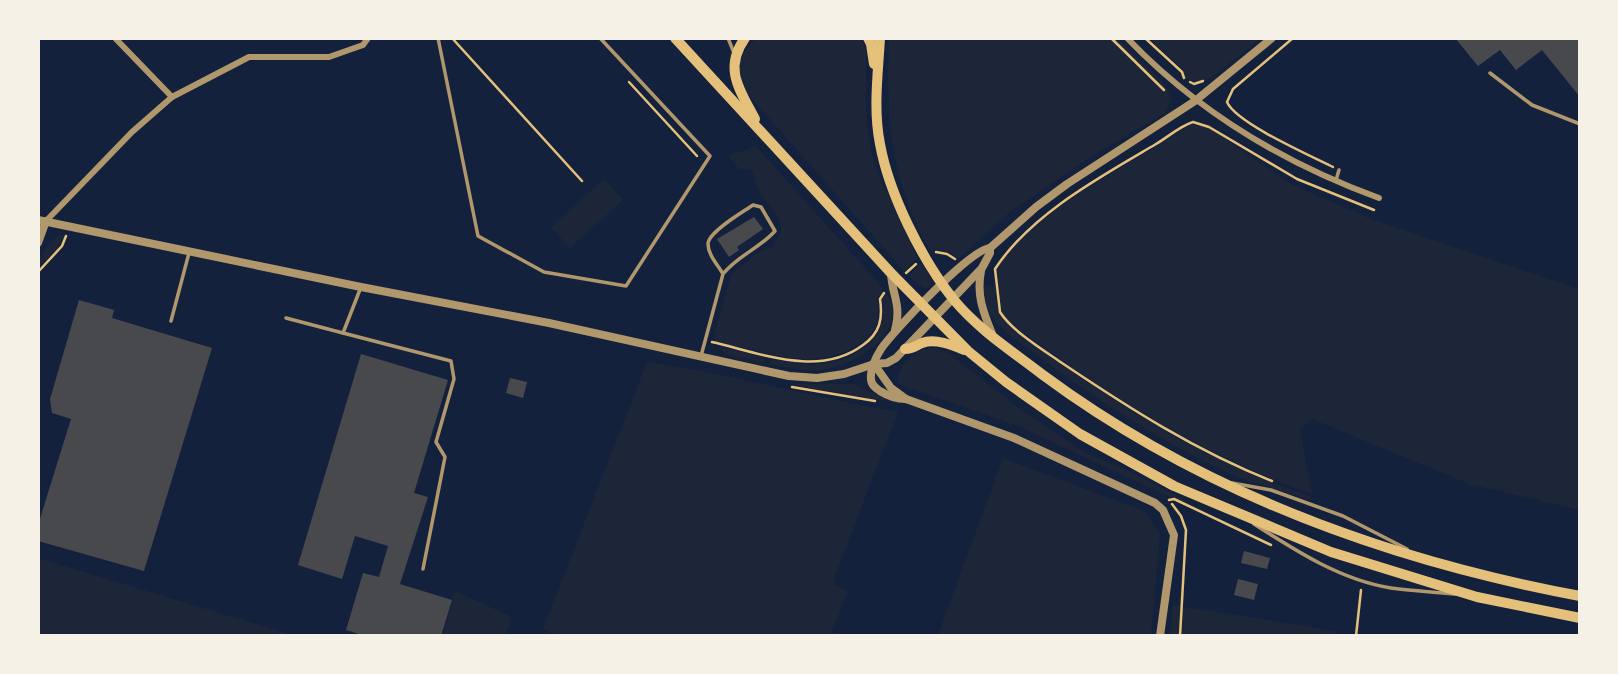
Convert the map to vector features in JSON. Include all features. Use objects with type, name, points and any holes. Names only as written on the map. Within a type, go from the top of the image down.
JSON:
[{"type":"main road","points":[[674,38],[891,273],[968,351],[1006,382],[1080,434],[1174,486],[1331,552],[1477,597],[1580,618]]},
{"type":"main road","points":[[745,38],[735,55],[734,73],[738,89],[762,132]]},
{"type":"main road","points":[[868,38],[877,85]]},
{"type":"main road","points":[[880,38],[876,108],[880,144],[887,170],[907,221],[943,284],[953,299],[993,337],[1107,419],[1244,494],[1338,532],[1438,564],[1580,596]]},
{"type":"main road","points":[[905,348],[912,349],[933,341],[968,351]]},
{"type":"street","points":[[115,38],[172,97]]},
{"type":"street","points":[[38,243],[42,220],[172,97],[249,57],[329,57],[363,45],[368,38]]},
{"type":"street","points":[[1128,38],[1195,101],[1253,140],[1335,182],[1379,198]]},
{"type":"street","points":[[1160,635],[1174,535],[1170,521],[1155,503],[1014,438],[905,399],[887,396],[873,385],[870,378],[880,350],[894,332],[978,252],[990,248],[1036,207],[1067,184],[1195,101],[1272,38]]},
{"type":"street","points":[[42,220],[360,288],[470,307],[766,371],[817,378],[844,374],[874,364],[887,363],[896,358],[982,268],[990,248]]},
{"type":"street","points":[[982,268],[978,287],[980,300],[986,324],[993,337]]},
{"type":"street","points":[[891,273],[892,286],[899,304],[894,332]]},
{"type":"street","points":[[874,364],[891,388],[905,399]]},
{"type":"lane","points":[[438,38],[478,236],[544,272],[626,286],[710,156],[600,38]]},
{"type":"lane","points":[[728,38],[735,55]]},
{"type":"lane","points":[[1490,73],[1532,105],[1580,124]]},
{"type":"lane","points":[[1335,182],[1339,170]]},
{"type":"lane","points":[[701,356],[723,274],[731,264],[768,239],[775,231],[761,207],[753,205],[711,235],[708,244],[711,254],[723,274]]},
{"type":"lane","points":[[171,321],[190,251]]},
{"type":"lane","points":[[343,333],[360,288]]},
{"type":"lane","points":[[286,318],[451,361],[454,379],[436,442],[445,457],[423,569]]},
{"type":"lane","points":[[1217,480],[1271,490],[1342,516],[1438,564]]},
{"type":"lane","points":[[1241,515],[1326,567],[1363,581],[1389,587],[1477,597]]},
{"type":"path","points":[[452,38],[582,181]]},
{"type":"path","points":[[1111,38],[1164,90]]},
{"type":"path","points":[[1145,38],[1182,72],[1185,80],[1194,84],[1205,80]]},
{"type":"path","points":[[1293,38],[1233,89],[1227,102],[1240,117],[1282,142],[1339,170]]},
{"type":"path","points":[[622,75],[697,156]]},
{"type":"path","points":[[1274,482],[1165,429],[1028,338],[1000,312],[995,269],[1014,245],[1074,194],[1193,122],[1209,127],[1297,179],[1374,210]]},
{"type":"path","points":[[38,272],[62,246],[65,239]]},
{"type":"path","points":[[933,253],[947,254],[955,260]]},
{"type":"path","points":[[906,273],[919,261]]},
{"type":"path","points":[[706,341],[799,361],[826,362],[854,351],[878,331],[882,313],[880,299],[886,291]]},
{"type":"path","points":[[766,371],[769,355]]},
{"type":"path","points":[[785,386],[876,401]]},
{"type":"path","points":[[1155,503],[1174,499],[1281,550]]},
{"type":"path","points":[[1356,635],[1362,585]]},
{"type":"shaded area","points":[[756,39],[862,39],[866,52],[866,113],[871,152],[876,169],[918,258],[904,271],[745,91],[741,62],[746,50]]},
{"type":"shaded area","points":[[889,39],[1118,39],[1164,83],[1171,101],[1165,113],[1093,155],[1010,212],[958,259],[946,250],[930,251],[906,198],[893,148],[890,123]]},
{"type":"shaded area","points":[[1149,39],[1260,39],[1200,83],[1182,78],[1185,71]]},
{"type":"shaded area","points":[[1195,124],[1212,130],[1293,185],[1371,219],[1579,289],[1579,510],[1469,484],[1312,419],[1300,430],[1312,494],[1189,440],[1103,388],[1047,350],[1002,314],[996,270],[1024,235],[1084,190],[1175,133]]},
{"type":"shaded area","points":[[756,146],[884,289],[876,299],[879,315],[874,330],[850,349],[832,356],[794,358],[715,341],[715,332],[732,273],[755,255],[775,245],[781,228],[776,214],[757,187],[752,170],[739,169],[728,156]]},
{"type":"shaded area","points":[[604,179],[623,200],[570,248],[551,227]]},
{"type":"shaded area","points":[[60,235],[63,236],[56,249],[39,268],[45,249]]},
{"type":"shaded area","points":[[921,263],[931,279],[931,285],[925,289],[909,276]]},
{"type":"shaded area","points":[[983,284],[995,287],[998,311],[1008,323],[1120,404],[1206,453],[1311,497],[1310,500],[1229,473],[1155,435],[1106,404],[1003,330],[986,307]]},
{"type":"shaded area","points":[[887,294],[892,309],[891,322],[884,335],[861,356],[832,368],[819,370],[770,364],[772,359],[820,364],[857,353],[876,336],[884,313],[882,299]]},
{"type":"shaded area","points":[[718,347],[765,357],[764,363],[725,354]]},
{"type":"shaded area","points":[[937,348],[951,355],[1015,405],[1087,454],[1121,467],[1176,495],[1206,514],[1018,426],[898,384],[900,371],[907,360],[917,352]]},
{"type":"shaded area","points":[[647,362],[898,412],[835,576],[835,585],[848,591],[832,632],[839,635],[558,636],[543,629]]},
{"type":"shaded area","points":[[853,384],[885,398],[885,401],[798,386]]},
{"type":"shaded area","points":[[1003,458],[1144,511],[1160,533],[1151,635],[938,635]]},
{"type":"shaded area","points":[[38,558],[292,635],[39,635]]},
{"type":"shaded area","points":[[455,591],[512,617],[505,635],[443,635]]},
{"type":"shaded area","points":[[1173,605],[1336,631],[1336,636],[1170,636]]},
{"type":"building","points":[[1455,38],[1580,38],[1580,97],[1542,50],[1516,70],[1500,50],[1478,66]]},
{"type":"building","points":[[754,217],[763,229],[737,247],[739,250],[729,257],[717,239]]},
{"type":"building","points":[[79,300],[114,310],[112,318],[212,348],[144,571],[38,541],[38,525],[71,419],[52,413],[50,399]]},
{"type":"building","points":[[361,354],[448,380],[414,493],[428,497],[400,584],[452,600],[441,636],[365,636],[346,630],[363,573],[379,577],[388,546],[355,536],[342,579],[298,565]]},
{"type":"building","points":[[510,378],[527,382],[523,398],[506,393]]},
{"type":"building","points":[[1244,551],[1270,558],[1267,569],[1241,563]]},
{"type":"building","points":[[1238,579],[1258,584],[1254,600],[1234,595]]}]
